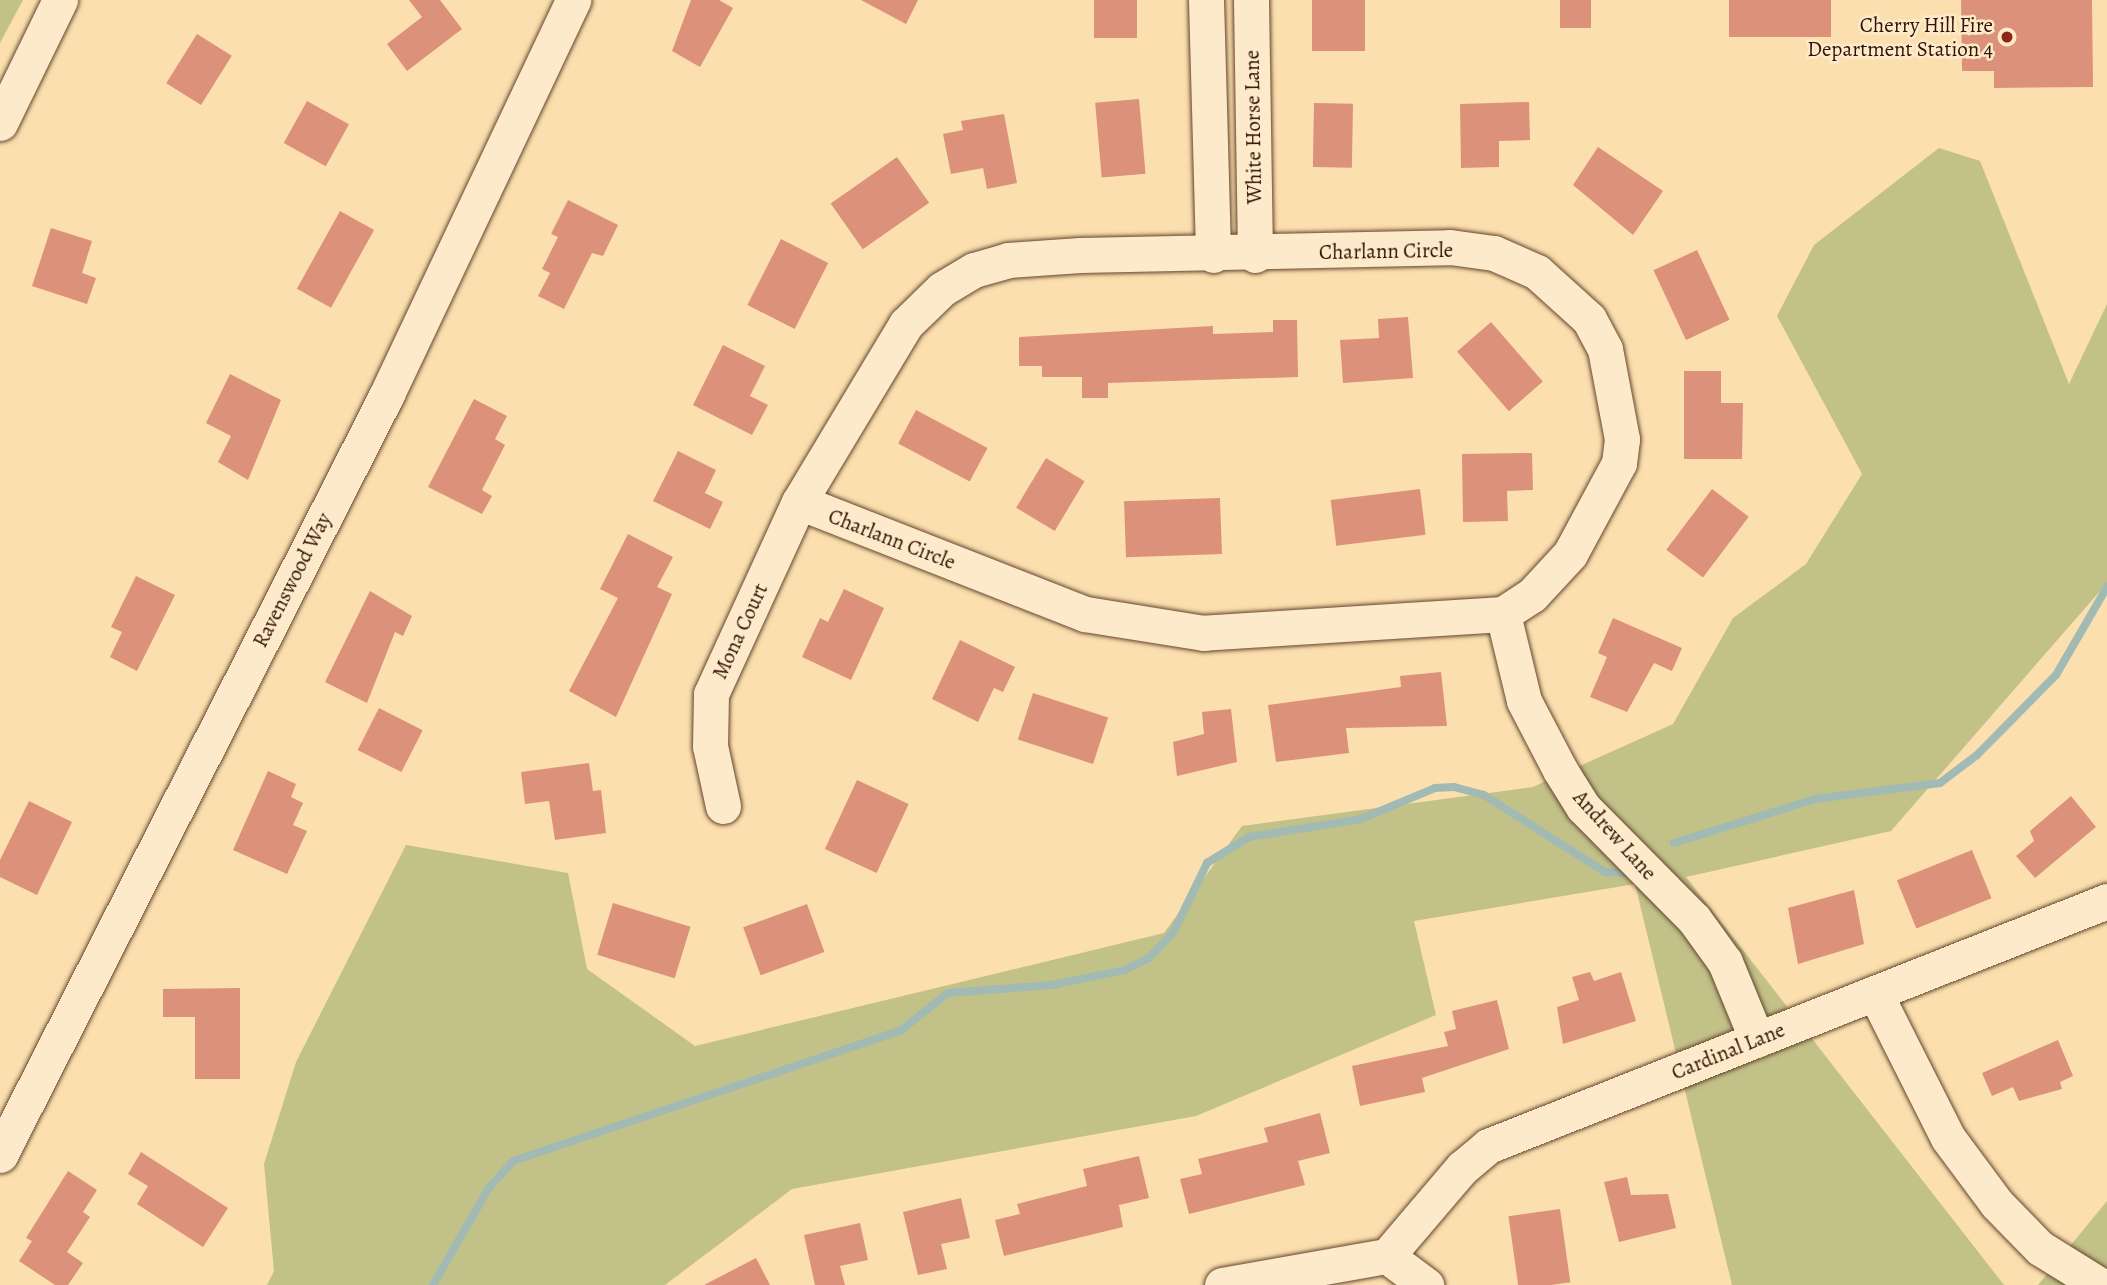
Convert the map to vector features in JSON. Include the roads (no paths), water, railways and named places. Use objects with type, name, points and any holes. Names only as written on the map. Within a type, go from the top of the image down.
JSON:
[{"type":"street","points":[[0,122],[60,0]]},
{"type":"street","name":"Ravenswood Way","points":[[0,1155],[387,394],[573,0]]},
{"type":"street","name":"White Horse Lane","points":[[1206,0],[1213,255]]},
{"type":"street","name":"White Horse Lane","points":[[1251,0],[1255,255]]},
{"type":"street","name":"Charlann Circle","points":[[1450,247],[1494,253],[1536,272],[1589,319],[1605,349],[1622,439],[1619,463],[1570,554],[1532,595],[1503,614],[1204,632],[1098,617],[799,502],[906,324],[942,289],[1008,260],[1213,255],[1450,247]]},
{"type":"street","name":"Mona Court","points":[[723,806],[710,746],[711,694],[799,502]]},
{"type":"street","name":"Andrew Lane","points":[[1503,614],[1524,701],[1560,769],[1583,807],[1694,919],[1725,961],[1756,1040]]},
{"type":"street","name":"Cardinal Lane","points":[[1387,1256],[1462,1168],[1489,1146],[2107,901]]},
{"type":"street","points":[[1875,993],[1948,1138],[1997,1203],[2040,1248],[2100,1285]]},
{"type":"street","points":[[1222,1285],[1387,1256],[1426,1285]]},
{"type":"waterway","points":[[1674,843],[1815,799],[1940,783],[1977,755],[2056,675],[2107,587]]},
{"type":"waterway","points":[[433,1285],[488,1189],[513,1161],[900,1031],[948,993],[1052,985],[1125,970],[1149,958],[1174,931],[1207,863],[1249,837],[1361,819],[1435,788],[1454,787],[1484,795],[1605,872],[1627,873]]},
{"type":"place","name":"Cherry Hill Fire Department Station 4","points":[[2007,37]]}]
